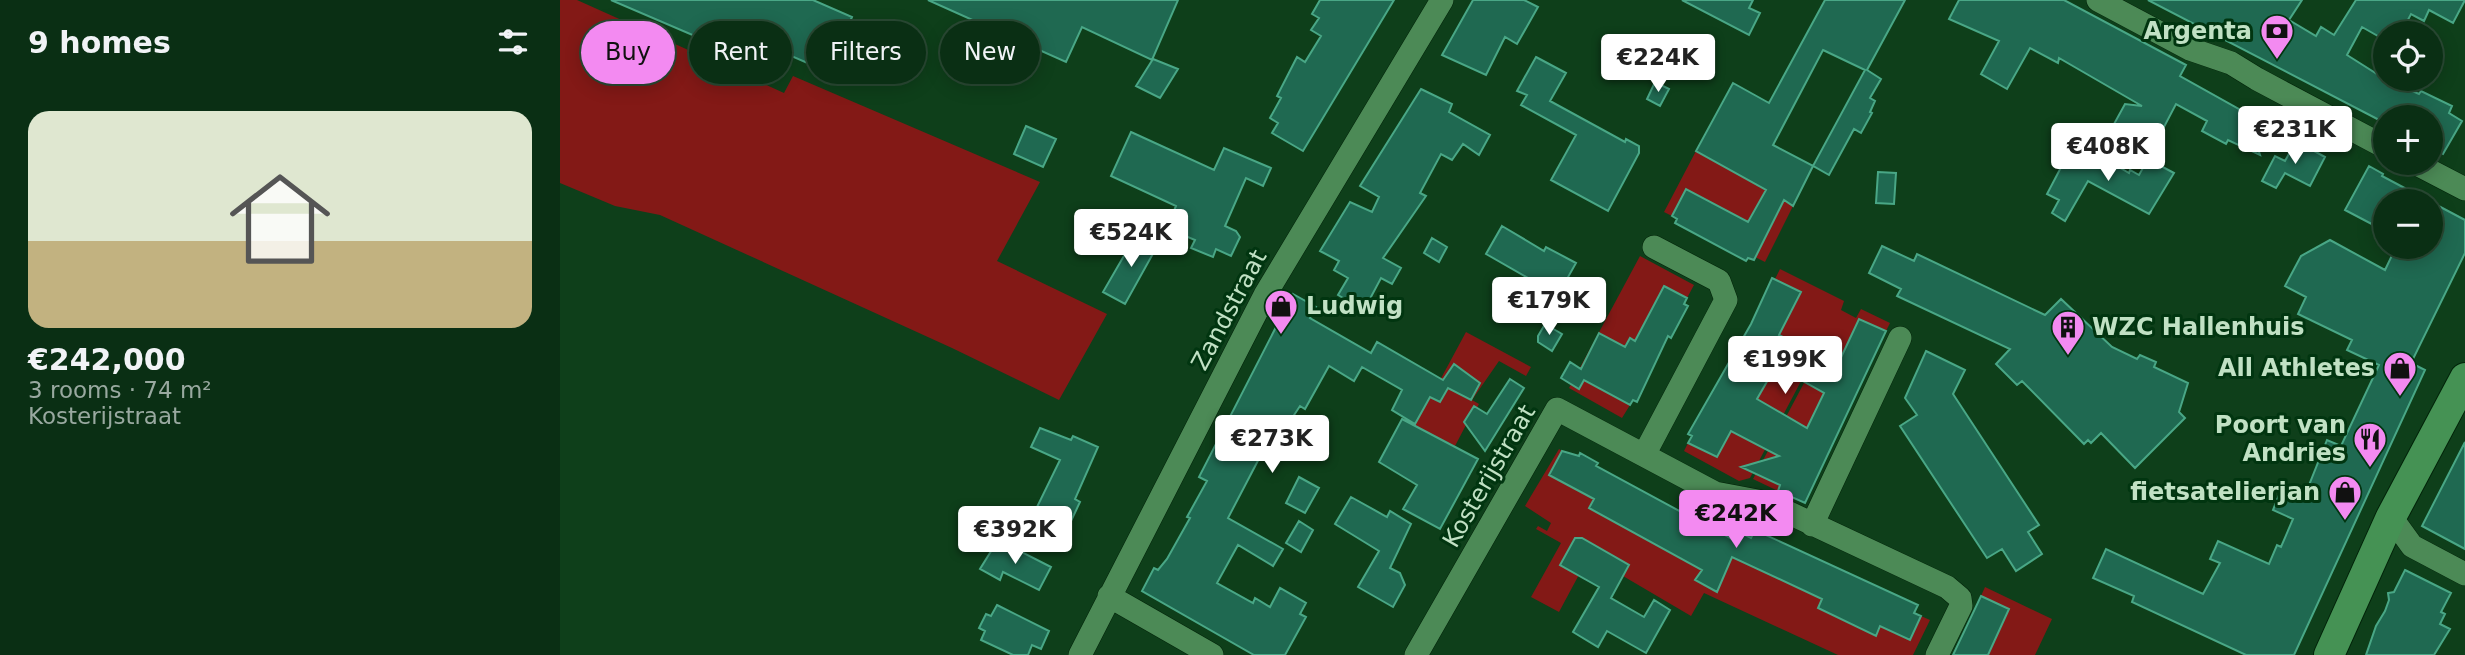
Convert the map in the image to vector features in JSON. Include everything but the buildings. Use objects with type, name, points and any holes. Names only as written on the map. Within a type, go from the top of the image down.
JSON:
[{"type":"main road","points":[[2329,655],[2391,517],[2465,378]]},
{"type":"street","name":"Zandstraat","points":[[1080,655],[1265,295],[1442,0]]},
{"type":"street","points":[[2098,0],[2189,49],[2248,71],[2257,79],[2373,141]]},
{"type":"street","points":[[2438,175],[2465,189]]},
{"type":"street","points":[[1644,455],[1726,300],[1719,281],[1654,247]]},
{"type":"street","points":[[1812,525],[1900,338]]},
{"type":"street","name":"Kosterijstraat","points":[[1416,655],[1558,409],[1715,493],[1768,503],[1954,592],[1960,598],[1961,606],[1937,655]]},
{"type":"street","points":[[2391,517],[2412,546],[2465,574]]},
{"type":"street","points":[[1109,596],[1212,655]]},
{"type":"shaded area","points":[[560,0],[577,0],[624,21],[581,21],[581,84],[675,84],[675,44],[689,50],[689,84],[764,84],[784,93],[789,84],[792,84],[793,76],[806,84],[812,84],[1040,182],[997,261],[1107,314],[1059,400],[952,348],[660,215],[615,206],[560,183]]},
{"type":"shaded area","points":[[1696,151],[1766,190],[1779,211],[1784,200],[1793,206],[1765,262],[1755,257],[1766,237],[1697,195],[1695,199],[1684,193],[1672,216],[1664,212]]},
{"type":"shaded area","points":[[1640,256],[1694,285],[1687,298],[1665,287],[1635,341],[1629,339],[1598,385],[1630,405],[1622,418],[1569,388]]},
{"type":"shaded area","points":[[1780,269],[1844,301],[1841,310],[1856,318],[1861,309],[1890,323],[1886,331],[1859,319],[1778,491],[1753,479],[1822,349],[1819,347],[1750,478],[1739,481],[1684,451],[1688,443],[1717,457],[1762,373],[1770,377],[1779,361],[1743,341],[1751,324],[1777,337],[1801,292],[1775,279]]},
{"type":"shaded area","points":[[1466,332],[1531,367],[1526,376],[1499,361],[1472,400],[1479,404],[1472,417],[1469,414],[1464,422],[1466,425],[1455,446],[1444,440],[1433,457],[1393,439],[1416,399],[1439,382]]},
{"type":"shaded area","points":[[1559,449],[1562,451],[1549,475],[1594,499],[1590,508],[1697,567],[1728,539],[1732,529],[1743,534],[1733,557],[1910,640],[1921,616],[1930,620],[1913,655],[1838,655],[1704,593],[1691,616],[1589,556],[1559,612],[1531,597],[1561,543],[1536,529],[1538,526],[1547,531],[1551,523],[1525,506]]},
{"type":"shaded area","points":[[1985,587],[2052,619],[2035,655],[1988,655],[2009,609],[1981,596]]},
{"type":"place","name":"Argenta","points":[[2277,61]]},
{"type":"place","name":"Ludwig","points":[[1281,336]]},
{"type":"place","name":"WZC Hallenhuis","points":[[2068,357]]},
{"type":"place","name":"All Athletes","points":[[2400,398]]},
{"type":"place","name":"Poort van Andries","points":[[2370,469]]},
{"type":"place","name":"fietsatelierjan","points":[[2345,522]]}]
